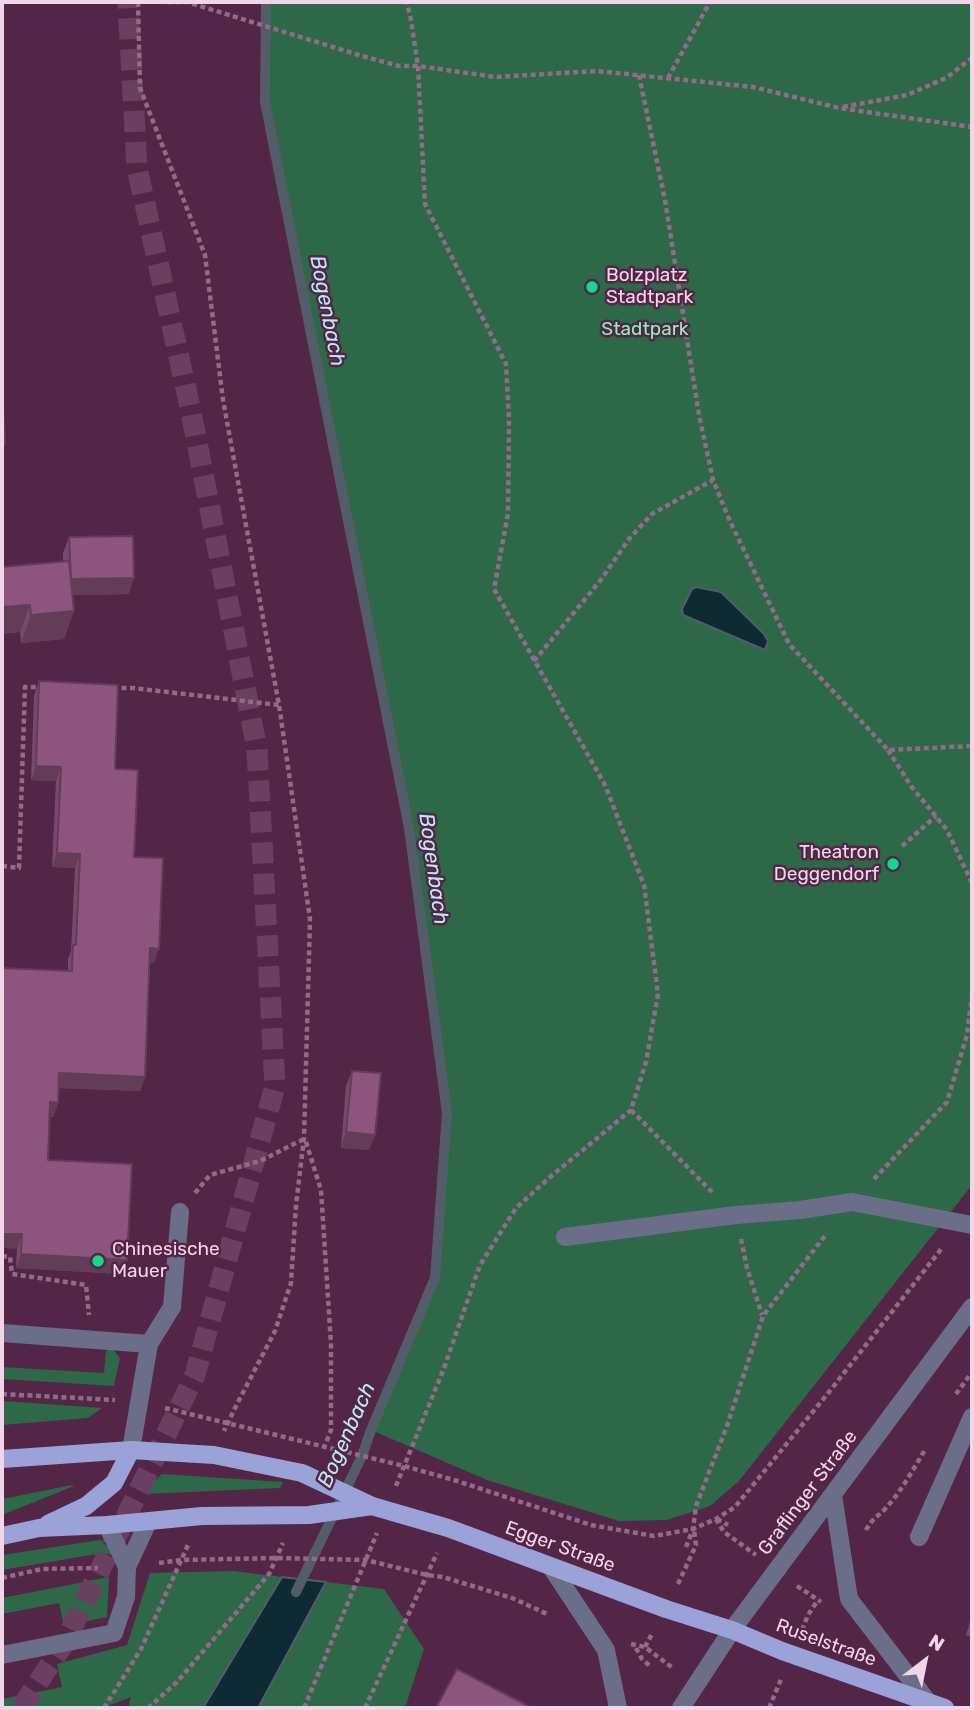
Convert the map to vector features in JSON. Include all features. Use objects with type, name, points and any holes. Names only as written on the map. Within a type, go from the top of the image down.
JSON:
[{"type":"main road","name":"Egger Straße","points":[[2,1459],[131,1450],[214,1455],[302,1473],[372,1506],[448,1528],[666,1609],[732,1630]]},
{"type":"main road","points":[[39,1528],[86,1506],[114,1483],[131,1450]]},
{"type":"main road","name":"Egger Straße","points":[[2,1536],[39,1528],[202,1516],[309,1515],[372,1506]]},
{"type":"main road","name":"Ruselstraße","points":[[732,1630],[782,1651],[936,1705]]},
{"type":"street","points":[[565,1237],[852,1202],[967,1224]]},
{"type":"street","points":[[131,1450],[149,1345],[172,1307],[180,1212]]},
{"type":"street","name":"Graflinger Straße","points":[[681,1708],[732,1630],[972,1307]]},
{"type":"street","points":[[2,1333],[149,1345]]},
{"type":"street","points":[[919,1537],[972,1417]]},
{"type":"street","points":[[833,1495],[849,1598],[936,1705]]},
{"type":"street","points":[[2,1656],[114,1633],[126,1597],[127,1567],[148,1522]]},
{"type":"street","points":[[107,1525],[127,1567]]},
{"type":"street","points":[[551,1567],[606,1650],[618,1708]]},
{"type":"path","points":[[138,2],[140,88],[205,255],[223,400],[279,705],[310,919],[304,1138],[291,1283],[275,1331],[228,1424],[404,1466],[591,1525],[654,1536],[694,1530],[735,1507],[967,1224]]},
{"type":"path","points":[[167,2],[187,2],[399,66],[418,66],[495,77],[597,71],[753,87],[839,108],[972,127]]},
{"type":"path","points":[[394,1490],[444,1368],[480,1265],[516,1208],[631,1110],[646,1062],[658,994],[645,886],[605,785],[494,589],[509,513],[506,363],[425,204],[418,66],[406,2]]},
{"type":"path","points":[[668,78],[710,2]]},
{"type":"path","points":[[839,108],[907,95],[946,78],[972,58]]},
{"type":"path","points":[[639,75],[665,200],[699,415],[713,480],[729,519],[789,644],[888,750],[911,786],[947,830],[972,883]]},
{"type":"path","points":[[534,661],[652,513],[713,480]]},
{"type":"path","points":[[2,866],[19,868],[25,687],[52,687]]},
{"type":"path","points":[[106,688],[133,688],[279,705]]},
{"type":"path","points":[[888,750],[972,746]]},
{"type":"path","points":[[902,846],[936,816]]},
{"type":"path","points":[[696,1545],[696,1506],[727,1426],[763,1316],[852,1202],[947,1101],[967,1035],[972,995]]},
{"type":"path","points":[[180,1212],[210,1175],[260,1161],[304,1138]]},
{"type":"path","points":[[2,1256],[10,1257],[12,1274],[86,1285],[91,1340]]},
{"type":"path","points":[[951,1404],[972,1372]]},
{"type":"path","points":[[860,1541],[872,1520],[885,1509],[910,1474],[929,1443]]},
{"type":"path","points":[[104,1708],[141,1649],[202,1516]]},
{"type":"path","points":[[716,1519],[728,1525]]},
{"type":"path","points":[[716,1519],[722,1530]]},
{"type":"path","points":[[304,1708],[380,1525]]},
{"type":"path","points":[[365,1708],[448,1528]]},
{"type":"path","points":[[686,1546],[694,1530]]},
{"type":"path","points":[[276,1558],[366,1560],[443,1577],[512,1598],[547,1613],[555,1621]]},
{"type":"path","points":[[634,1644],[642,1659],[652,1667]]},
{"type":"path","points":[[645,1647],[657,1657]]},
{"type":"green space","name":"Stadtpark","points":[[266,2],[972,2],[972,1185],[739,1481],[710,1506],[667,1520],[619,1521],[487,1480],[371,1430],[435,1278],[447,1113],[409,828],[265,102]]},
{"type":"green space","points":[[112,1348],[120,1358],[114,1386],[2,1379],[2,1367],[104,1373],[106,1351]]},
{"type":"green space","points":[[2,1401],[102,1408],[88,1418],[2,1425]]},
{"type":"green space","points":[[162,1474],[283,1482],[280,1488],[143,1492]]},
{"type":"green space","points":[[74,1486],[2,1515],[2,1499]]},
{"type":"green space","points":[[100,1540],[115,1554],[91,1555],[2,1570],[2,1555]]},
{"type":"green space","points":[[233,1571],[282,1577],[203,1708],[128,1708],[131,1697],[103,1708],[2,1708],[2,1699],[62,1687],[57,1664],[127,1645],[150,1573]]},
{"type":"green space","points":[[109,1577],[107,1617],[64,1626],[59,1603],[2,1614],[2,1598]]},
{"type":"green space","points":[[326,1582],[384,1589],[424,1649],[405,1708],[258,1708]]},
{"type":"water","points":[[696,587],[721,592],[764,634],[768,641],[765,650],[683,615],[682,609],[692,589]]},
{"type":"water","points":[[282,1577],[326,1582],[258,1708],[203,1708]]},
{"type":"building","points":[[2,387],[5,444],[2,445]]},
{"type":"building","points":[[133,536],[134,578],[71,579],[69,537]]},
{"type":"building","points":[[69,561],[74,611],[31,615],[30,605],[2,607],[2,567]]},
{"type":"building","points":[[39,681],[118,685],[115,769],[138,770],[134,857],[163,858],[159,949],[150,948],[145,1077],[59,1073],[58,1103],[50,1102],[48,1160],[132,1164],[127,1260],[21,1254],[22,1234],[2,1234],[2,968],[72,971],[73,945],[76,945],[80,854],[57,853],[61,767],[36,766]]},
{"type":"building","points":[[352,1071],[381,1073],[375,1135],[346,1132]]},
{"type":"building","points":[[457,1669],[532,1708],[436,1708]]},
{"type":"waterway","name":"Bogenbach","points":[[266,2],[265,102],[409,828],[447,1113],[435,1278],[362,1456],[296,1592]]},
{"type":"tunnel","points":[[21,1708],[65,1642],[195,1375],[275,1086],[257,749],[190,407],[137,168],[128,2]]},
{"type":"place","name":"Bolzplatz Stadtpark","points":[[592,287]]},
{"type":"place","name":"Theatron Deggendorf","points":[[893,864]]},
{"type":"place","name":"Chinesische Mauer","points":[[98,1261]]}]
